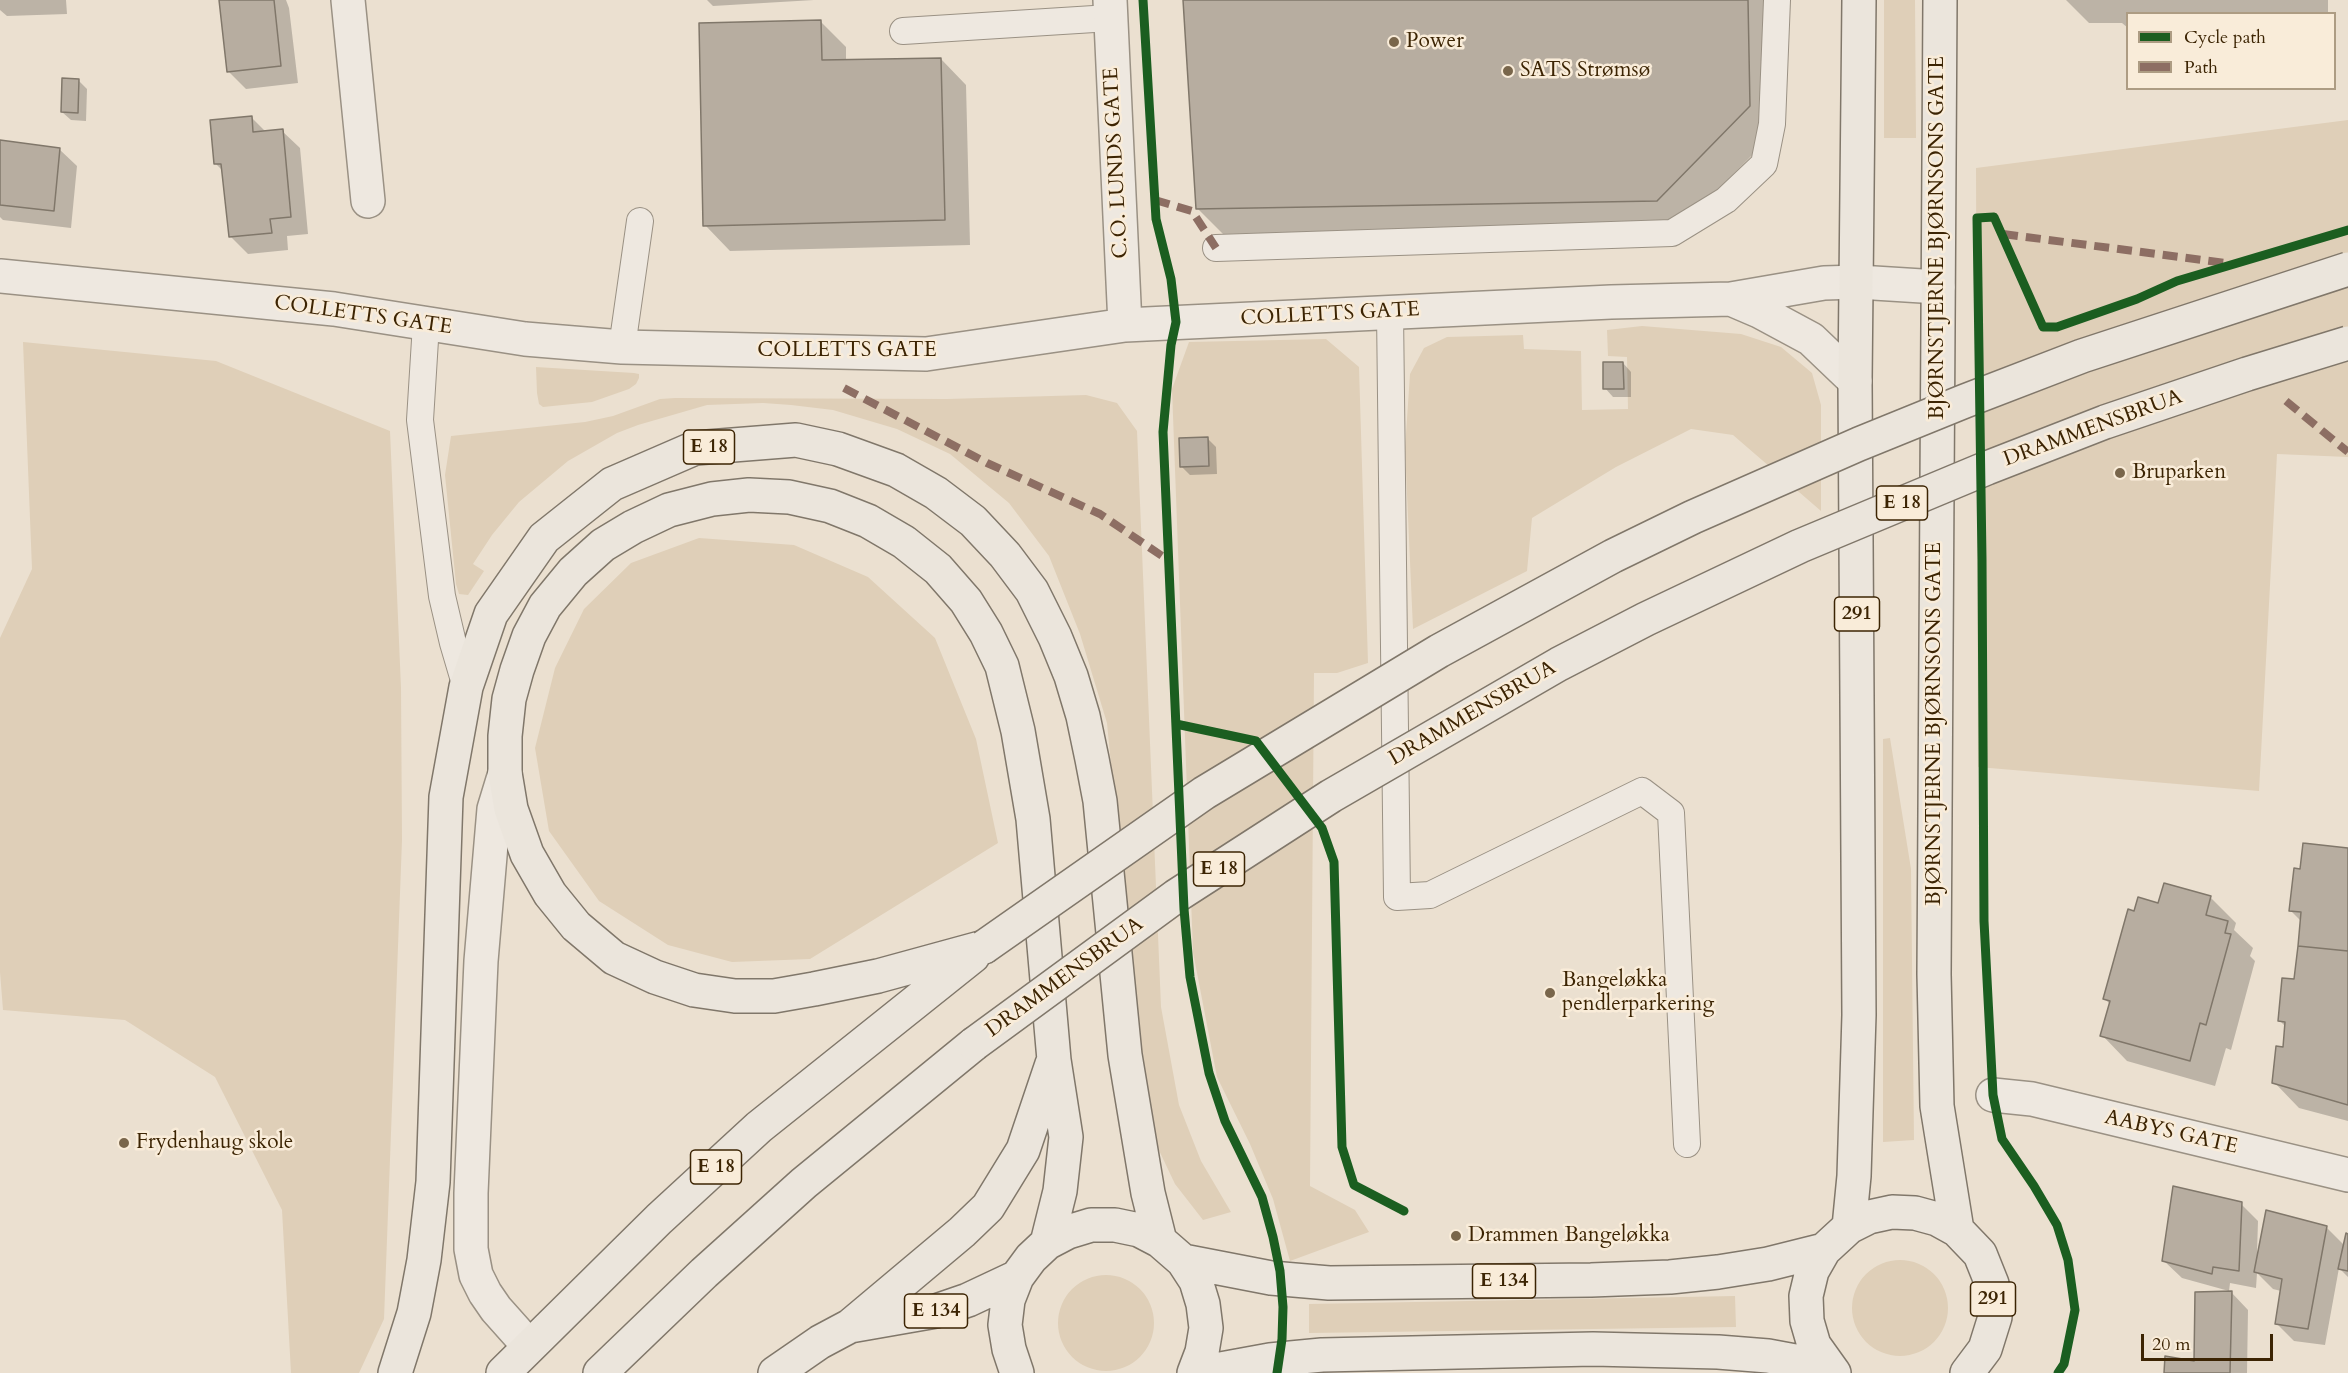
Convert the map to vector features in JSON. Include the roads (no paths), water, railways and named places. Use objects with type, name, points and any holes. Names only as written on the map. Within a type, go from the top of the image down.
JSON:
[{"type":"highway","name":"291","points":[[1849,1227],[1854,1176],[1859,1015],[1855,381],[1858,282],[1859,0]]},
{"type":"highway","name":"BJØRNSTJERNE BJØRNSONS GATE","points":[[1940,0],[1934,806],[1935,1029],[1937,1106],[1957,1230]]},
{"type":"highway","name":"E 18","points":[[503,1373],[659,1220],[759,1127],[939,969],[984,947],[1141,836],[1234,774],[1439,651],[1613,556],[1848,449],[2082,356],[2348,269]]},
{"type":"highway","name":"DRAMMENSBRUA","points":[[600,1373],[704,1273],[804,1182],[974,1044],[1186,890],[1331,796],[1476,710],[1646,619],[1800,546],[1882,511],[2105,422],[2348,343]]},
{"type":"highway","name":"E 18","points":[[395,1373],[414,1313],[424,1260],[433,1182],[446,796],[466,687],[492,614],[544,538],[612,484],[695,448],[796,440],[838,449],[896,470],[936,493],[973,521],[1005,555],[1032,591],[1071,676],[1083,716],[1100,801],[1125,1055],[1148,1193],[1171,1251]]},
{"type":"highway","name":"E 18","points":[[939,969],[878,976],[774,996],[735,996],[694,990],[655,977],[614,958],[576,926],[550,894],[523,843],[511,809],[505,773],[505,736],[509,699],[529,636],[545,606],[573,572],[603,545],[633,527],[669,510],[712,499],[749,495],[789,497],[830,506],[868,521],[904,542],[938,569],[966,601],[986,633],[1002,666],[1018,731],[1033,819],[1054,1060],[1066,1137],[1060,1191],[1047,1243]]},
{"type":"highway","name":"E 18","points":[[850,1326],[962,1232],[988,1207],[1023,1150],[1054,1060]]},
{"type":"highway","name":"291","points":[[1830,1370],[1814,1345],[1807,1321],[1806,1296],[1812,1271],[1824,1250],[1849,1227],[1869,1217],[1892,1212],[1915,1213],[1937,1219],[1957,1230],[1980,1254],[1992,1284],[1995,1317],[1985,1349],[1967,1373]]},
{"type":"highway","name":"E 134","points":[[1017,1373],[1009,1349],[1005,1324],[1008,1300],[1017,1277],[1031,1258],[1047,1243],[1068,1232],[1091,1226],[1115,1225],[1138,1230],[1171,1251],[1271,1278],[1329,1283],[1670,1277],[1768,1264],[1824,1250]]},
{"type":"highway","points":[[1171,1251],[1196,1281],[1203,1304],[1206,1328],[1202,1352],[1194,1373]]},
{"type":"highway","name":"E 134","points":[[775,1373],[820,1342],[850,1326],[936,1311],[968,1300],[1017,1277]]},
{"type":"highway","points":[[1199,1373],[1270,1360],[1322,1355],[1603,1349],[1718,1352],[1768,1356],[1830,1370]]},
{"type":"street","points":[[348,0],[368,201]]},
{"type":"street","name":"C.O. LUNDS GATE","points":[[1110,9],[1125,325]]},
{"type":"street","name":"COLLETTS GATE","points":[[0,276],[334,309],[525,339],[622,347],[926,354],[1125,325],[1611,302],[1731,299],[1824,283],[1858,282],[1938,287]]},
{"type":"street","name":"COLLETTS GATE","points":[[1731,299],[1811,339],[1855,381]]},
{"type":"street","points":[[505,773],[494,808],[481,961],[471,1192],[471,1249],[476,1275],[485,1293],[529,1346]]},
{"type":"street","name":"AABYS GATE","points":[[1994,1095],[2032,1099],[2348,1175]]},
{"type":"lane","points":[[1216,248],[1672,233],[1726,200],[1764,164],[1772,124],[1777,0]]},
{"type":"lane","points":[[903,31],[1110,9]]},
{"type":"lane","points":[[622,347],[640,221]]},
{"type":"lane","points":[[1390,312],[1397,897],[1430,895],[1642,791],[1671,813],[1687,1144]]},
{"type":"lane","points":[[426,324],[420,420],[442,596],[466,687]]},
{"type":"place","name":"Power","points":[[1394,42]]},
{"type":"place","name":"SATS Strømsø","points":[[1508,71]]},
{"type":"place","name":"Bruparken","points":[[2120,473]]},
{"type":"place","name":"Bangeløkka pendlerparkering","points":[[1550,993]]},
{"type":"place","name":"Frydenhaug skole","points":[[124,1143]]},
{"type":"place","name":"Drammen Bangeløkka","points":[[1456,1236]]}]
